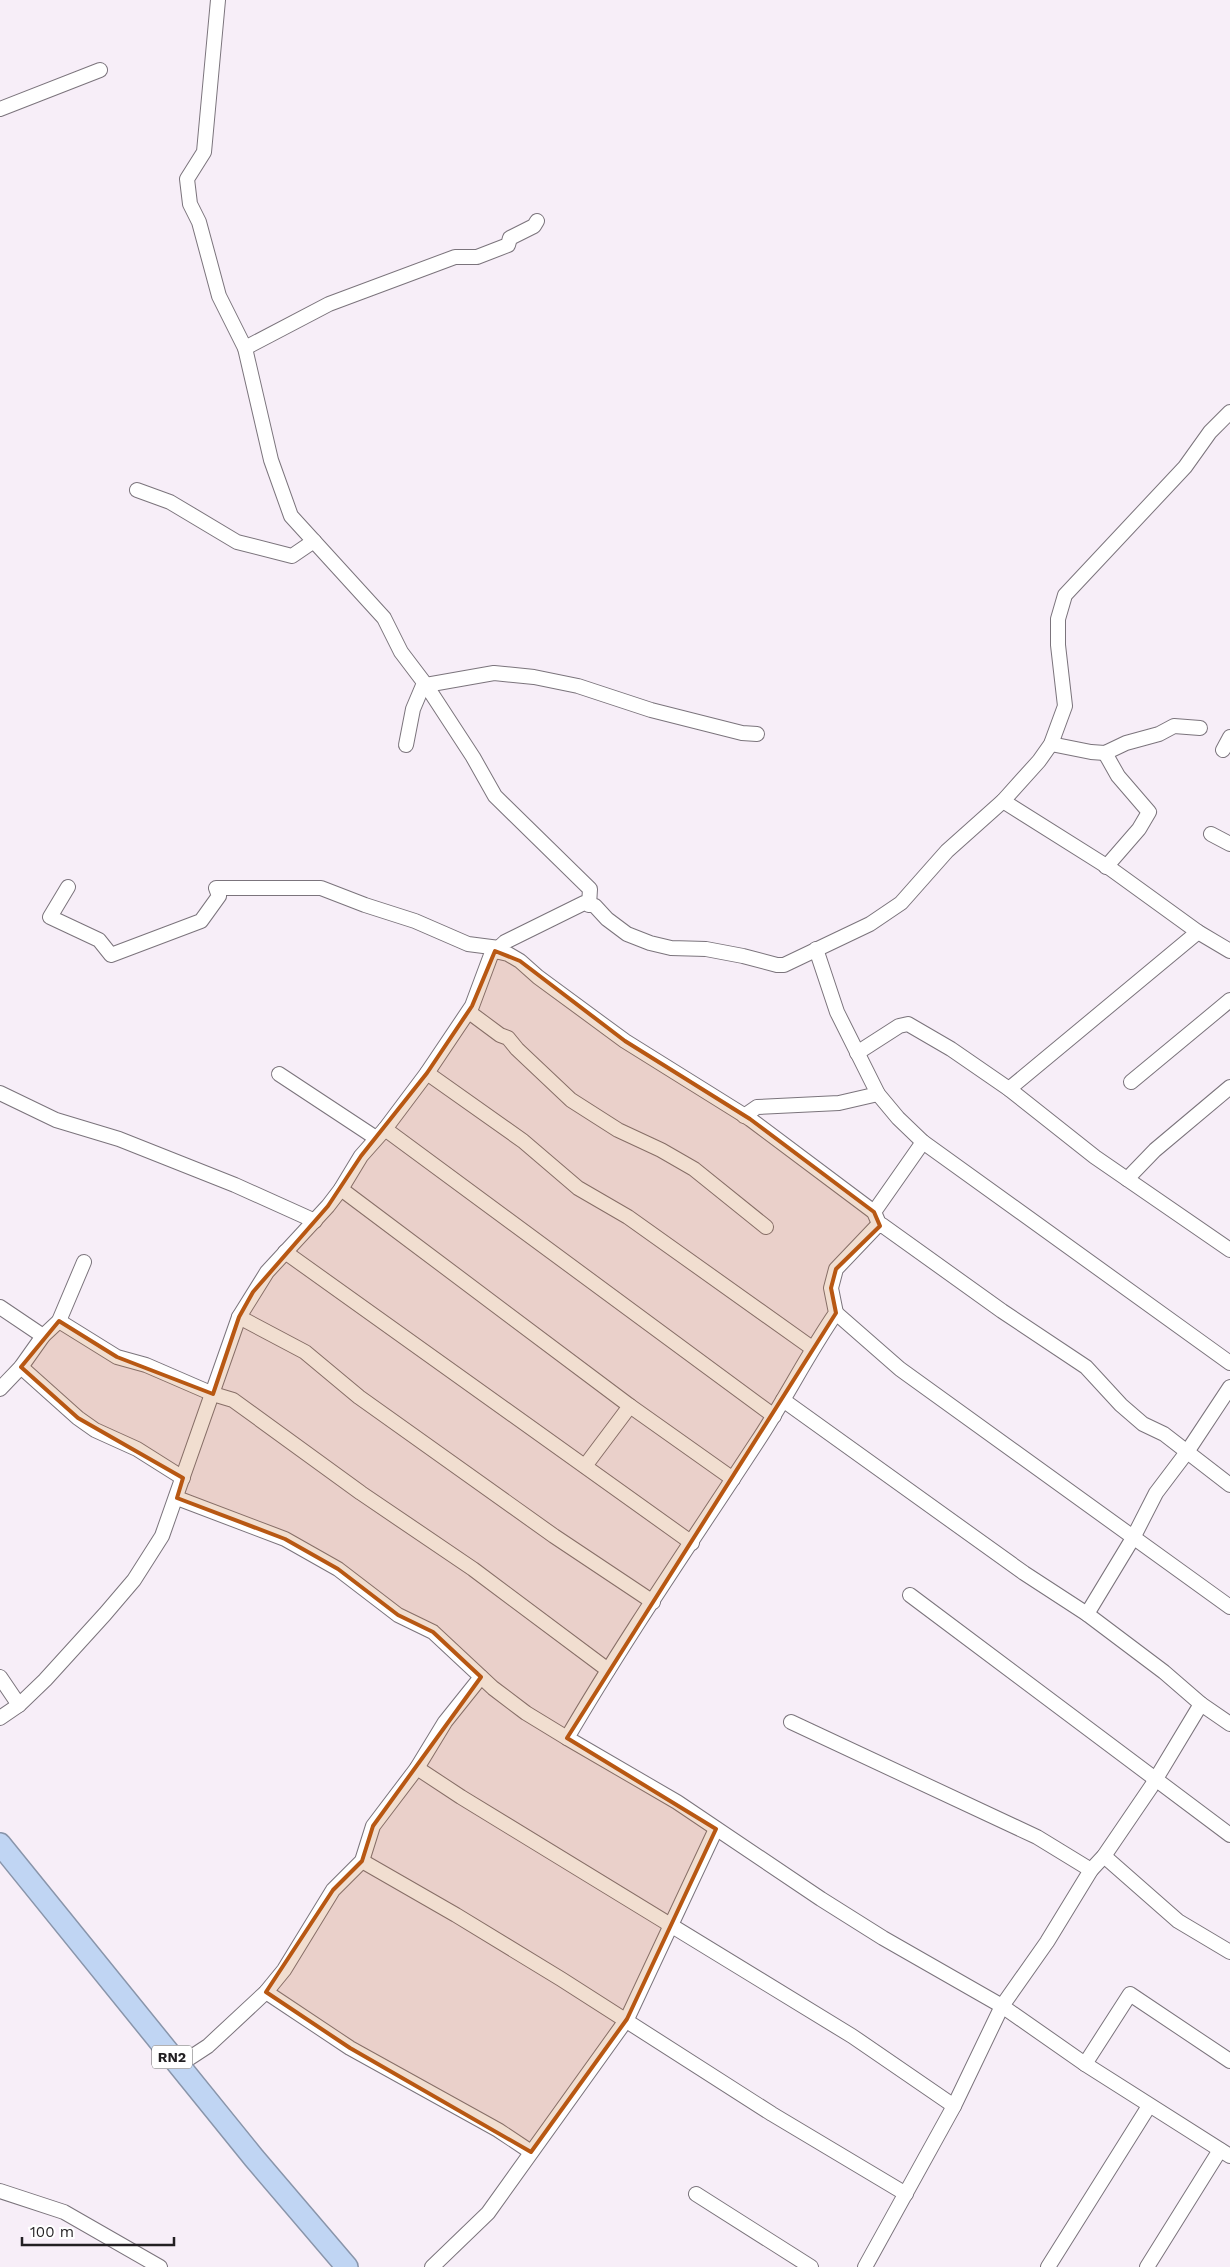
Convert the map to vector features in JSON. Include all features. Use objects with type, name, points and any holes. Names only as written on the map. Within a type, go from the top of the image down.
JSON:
[{"type":"highway","name":"RN2","points":[[0,1844],[178,2065],[348,2267]]},
{"type":"street","points":[[218,0],[204,151],[187,179],[190,204],[199,222],[220,296],[245,348],[271,460],[291,516],[384,618],[401,652],[425,684],[473,757],[495,796],[590,889],[589,904]]},
{"type":"street","points":[[0,108],[100,70]]},
{"type":"street","points":[[245,348],[329,304],[455,257],[476,257],[508,245],[510,238],[534,226],[537,221]]},
{"type":"street","points":[[0,1718],[19,1705],[75,1648],[134,1580],[162,1536],[177,1498],[239,1317],[253,1292],[285,1252],[315,1221],[341,1189],[361,1156],[427,1073],[468,1012],[497,949],[505,942],[556,915],[584,903],[595,906],[607,919],[627,934],[671,948],[706,949],[784,965],[870,924],[902,903],[947,851],[1003,801],[1039,761],[1051,744],[1064,706],[1058,619],[1064,595],[1185,467],[1210,432],[1230,412]]},
{"type":"street","points":[[137,490],[170,502],[237,542],[292,556],[314,541]]},
{"type":"street","points":[[425,684],[494,673],[534,677],[578,686],[660,712],[742,733],[757,734]]},
{"type":"street","points":[[406,746],[413,709],[425,684]]},
{"type":"street","points":[[1051,744],[1105,753],[1126,743],[1159,734],[1174,726],[1200,728]]},
{"type":"street","points":[[1222,750],[1230,737]]},
{"type":"street","points":[[1105,753],[1118,776],[1149,812],[1140,829],[1106,867]]},
{"type":"street","points":[[1003,801],[1106,867],[1198,932],[1230,951]]},
{"type":"street","points":[[1211,834],[1230,844]]},
{"type":"street","points":[[68,888],[50,917],[99,940],[111,955],[201,921],[219,896],[216,888],[321,888],[415,921],[468,944],[497,949],[520,961],[538,977],[625,1042],[744,1116],[874,1212],[880,1226]]},
{"type":"street","points":[[1009,1089],[1198,932]]},
{"type":"street","points":[[816,949],[837,1012],[878,1094],[898,1118],[923,1142],[1230,1363]]},
{"type":"street","points":[[1132,1082],[1230,1000]]},
{"type":"street","points":[[468,1012],[500,1035],[508,1038],[517,1049],[571,1100],[618,1130],[661,1150],[694,1169],[766,1227]]},
{"type":"street","points":[[858,1053],[899,1026],[908,1024],[951,1049],[1009,1089],[1127,1179],[1230,1250]]},
{"type":"street","points":[[427,1073],[523,1141],[578,1188],[628,1217],[812,1348]]},
{"type":"street","points":[[279,1074],[380,1134],[774,1416]]},
{"type":"street","points":[[1127,1179],[1155,1150],[1230,1087]]},
{"type":"street","points":[[0,1093],[56,1120],[119,1139],[235,1185],[315,1221]]},
{"type":"street","points":[[744,1116],[757,1107],[839,1103],[878,1094]]},
{"type":"street","points":[[874,1212],[923,1142]]},
{"type":"street","points":[[341,1189],[630,1406],[733,1479]]},
{"type":"street","points":[[1230,1485],[1164,1434],[1142,1424],[1086,1367],[1002,1311],[882,1225],[874,1229],[836,1269],[832,1288],[836,1313],[900,1369],[1230,1607]]},
{"type":"street","points":[[285,1252],[692,1543]]},
{"type":"street","points":[[0,1389],[21,1368],[44,1336],[59,1321],[84,1262]]},
{"type":"street","points":[[0,1307],[44,1336]]},
{"type":"street","points":[[567,1738],[608,1670],[774,1416],[812,1348],[836,1313]]},
{"type":"street","points":[[239,1317],[305,1352],[359,1397],[554,1536],[653,1602]]},
{"type":"street","points":[[59,1321],[117,1357],[146,1365],[212,1394],[233,1400],[361,1493],[473,1569],[608,1670]]},
{"type":"street","points":[[21,1368],[78,1418],[96,1430],[137,1449],[184,1478]]},
{"type":"street","points":[[1087,1614],[1133,1538],[1156,1493],[1187,1452],[1230,1387]]},
{"type":"street","points":[[782,1400],[1024,1573],[1087,1614],[1164,1672],[1201,1704],[1230,1724]]},
{"type":"street","points":[[585,1466],[630,1406]]},
{"type":"street","points":[[177,1498],[285,1539],[338,1569],[398,1615],[433,1632],[492,1688],[526,1713],[677,1802],[860,1923],[1002,2006],[1085,2064],[1225,2153],[1147,2267]]},
{"type":"street","points":[[910,1595],[1230,1835]]},
{"type":"street","points":[[178,2065],[208,2046],[266,1992],[288,1963],[333,1890],[362,1861],[373,1826],[417,1768],[445,1722],[481,1676]]},
{"type":"street","points":[[0,1677],[19,1705]]},
{"type":"street","points":[[865,2267],[954,2106],[1002,2006],[1046,1942],[1091,1870],[1104,1856],[1156,1779],[1201,1704]]},
{"type":"street","points":[[791,1722],[1036,1837],[1091,1870]]},
{"type":"street","points":[[417,1768],[461,1798],[852,2036],[954,2106]]},
{"type":"street","points":[[432,2267],[488,2213],[627,2020],[716,1829]]},
{"type":"street","points":[[1104,1856],[1178,1921],[1230,1952]]},
{"type":"street","points":[[362,1861],[456,1915],[627,2020],[772,2114],[906,2194]]},
{"type":"street","points":[[266,1992],[350,2048],[498,2130],[531,2152]]},
{"type":"street","points":[[1085,2064],[1130,1994],[1230,2061]]},
{"type":"street","points":[[1048,2267],[1149,2106]]},
{"type":"street","points":[[0,2191],[64,2212],[160,2267]]},
{"type":"street","points":[[696,2194],[811,2267]]},
{"type":"highlighted area","points":[[495,951],[520,961],[625,1041],[750,1119],[874,1212],[880,1226],[836,1269],[831,1288],[836,1313],[567,1738],[716,1829],[627,2019],[531,2152],[350,2048],[266,1992],[333,1890],[362,1861],[373,1826],[481,1677],[433,1632],[398,1615],[338,1569],[285,1539],[177,1498],[183,1478],[78,1418],[21,1367],[59,1321],[117,1357],[213,1394],[239,1317],[253,1292],[328,1206],[361,1156],[427,1073],[472,1006]]}]
